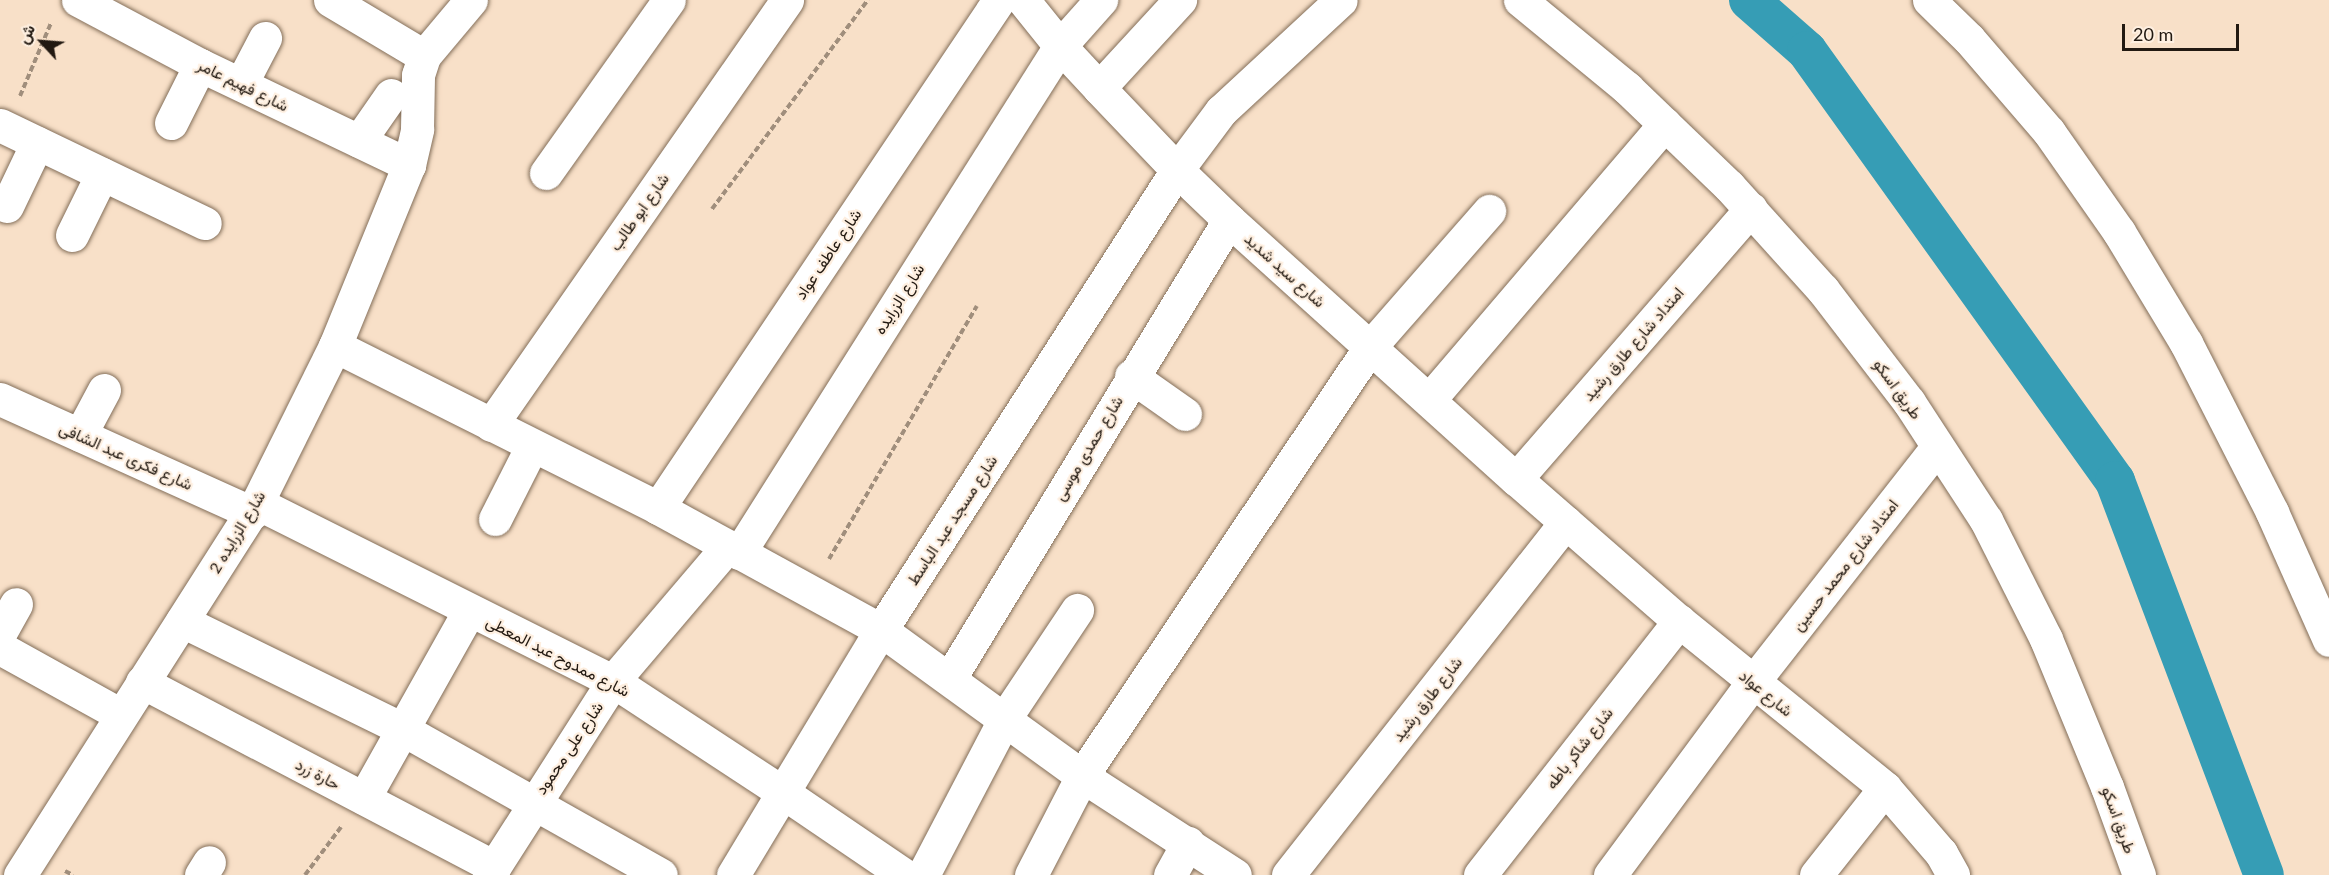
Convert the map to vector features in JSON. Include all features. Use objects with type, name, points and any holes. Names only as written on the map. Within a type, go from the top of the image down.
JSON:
[{"type":"street","name":"شارع فهيم عامر","points":[[78,0],[200,64],[409,165]]},
{"type":"street","points":[[330,0],[424,56],[471,0]]},
{"type":"street","points":[[546,173],[669,0]]},
{"type":"street","name":"شارع ابو طالب","points":[[490,424],[786,0]]},
{"type":"street","name":"شارع عاطف عواد","points":[[658,508],[999,0]]},
{"type":"street","name":"شارع سيد شديد","points":[[1023,0],[1060,46],[1099,88],[1177,170],[1229,220],[1566,522]]},
{"type":"street","name":"شارع الزرايده","points":[[734,549],[1060,46],[1101,0]]},
{"type":"street","points":[[1099,88],[1180,0]]},
{"type":"street","name":"شارع مسجد عبد الباسط","points":[[733,875],[881,630],[1177,170],[1221,111],[1341,0]]},
{"type":"street","name":"طريق اسكو","points":[[1520,0],[1627,88],[1751,209],[1823,290],[1909,402],[1986,520],[2046,639],[2107,788],[2139,875]]},
{"type":"street","points":[[1929,0],[1969,39],[2049,132],[2119,232],[2197,364],[2272,512],[2329,640]]},
{"type":"street","points":[[241,84],[265,38]]},
{"type":"street","name":"شارع الزرايده 2","points":[[20,875],[254,508],[335,346],[409,165],[417,129],[418,75],[424,56]]},
{"type":"street","points":[[171,123],[200,64]]},
{"type":"street","points":[[359,141],[391,96]]},
{"type":"street","points":[[1429,400],[1665,124]]},
{"type":"street","points":[[3,127],[205,223]]},
{"type":"street","points":[[7,206],[37,143]]},
{"type":"street","points":[[72,235],[102,174]]},
{"type":"street","name":"امتداد شارع طارق رشيد","points":[[1516,478],[1751,209]]},
{"type":"street","points":[[1031,875],[1082,776],[1370,347],[1489,211]]},
{"type":"street","name":"شارع حمدى موسى","points":[[950,678],[1131,376],[1229,220]]},
{"type":"street","points":[[335,346],[658,508],[881,630],[1082,776],[1235,875]]},
{"type":"street","points":[[1131,376],[1185,414]]},
{"type":"street","points":[[80,435],[104,390]]},
{"type":"street","name":"شارع فكرى عبد الشافى","points":[[0,399],[254,508]]},
{"type":"street","points":[[495,519],[532,446]]},
{"type":"street","name":"امتداد شارع محمد حسين","points":[[1610,875],[1753,682],[1938,447]]},
{"type":"street","name":"شارع ممدوح عبد المعطى","points":[[254,508],[613,681],[904,875]]},
{"type":"street","name":"شارع عواد","points":[[1566,522],[1679,621],[1885,788],[1941,853],[1953,875]]},
{"type":"street","name":"شارع طارق رشيد","points":[[1288,875],[1566,522]]},
{"type":"street","name":"شارع على محمود","points":[[491,871],[613,681],[734,549]]},
{"type":"street","points":[[0,633],[16,604]]},
{"type":"street","points":[[364,798],[469,610]]},
{"type":"street","points":[[923,875],[1005,718],[1077,610]]},
{"type":"street","points":[[182,621],[402,729],[534,801],[661,875]]},
{"type":"street","name":"شارع شاكر باطه","points":[[1480,875],[1679,621]]},
{"type":"street","points":[[0,648],[121,716]]},
{"type":"street","name":"حارة زرد","points":[[142,682],[364,798],[491,871]]},
{"type":"street","points":[[1815,875],[1885,788]]},
{"type":"street","points":[[1170,875],[1188,843]]},
{"type":"path","points":[[712,209],[868,0]]},
{"type":"path","points":[[3,127],[52,21]]},
{"type":"path","points":[[810,592],[977,306]]},
{"type":"path","points":[[305,875],[364,798]]},
{"type":"waterway","points":[[1749,0],[1807,51],[2115,481],[2264,875]]}]
